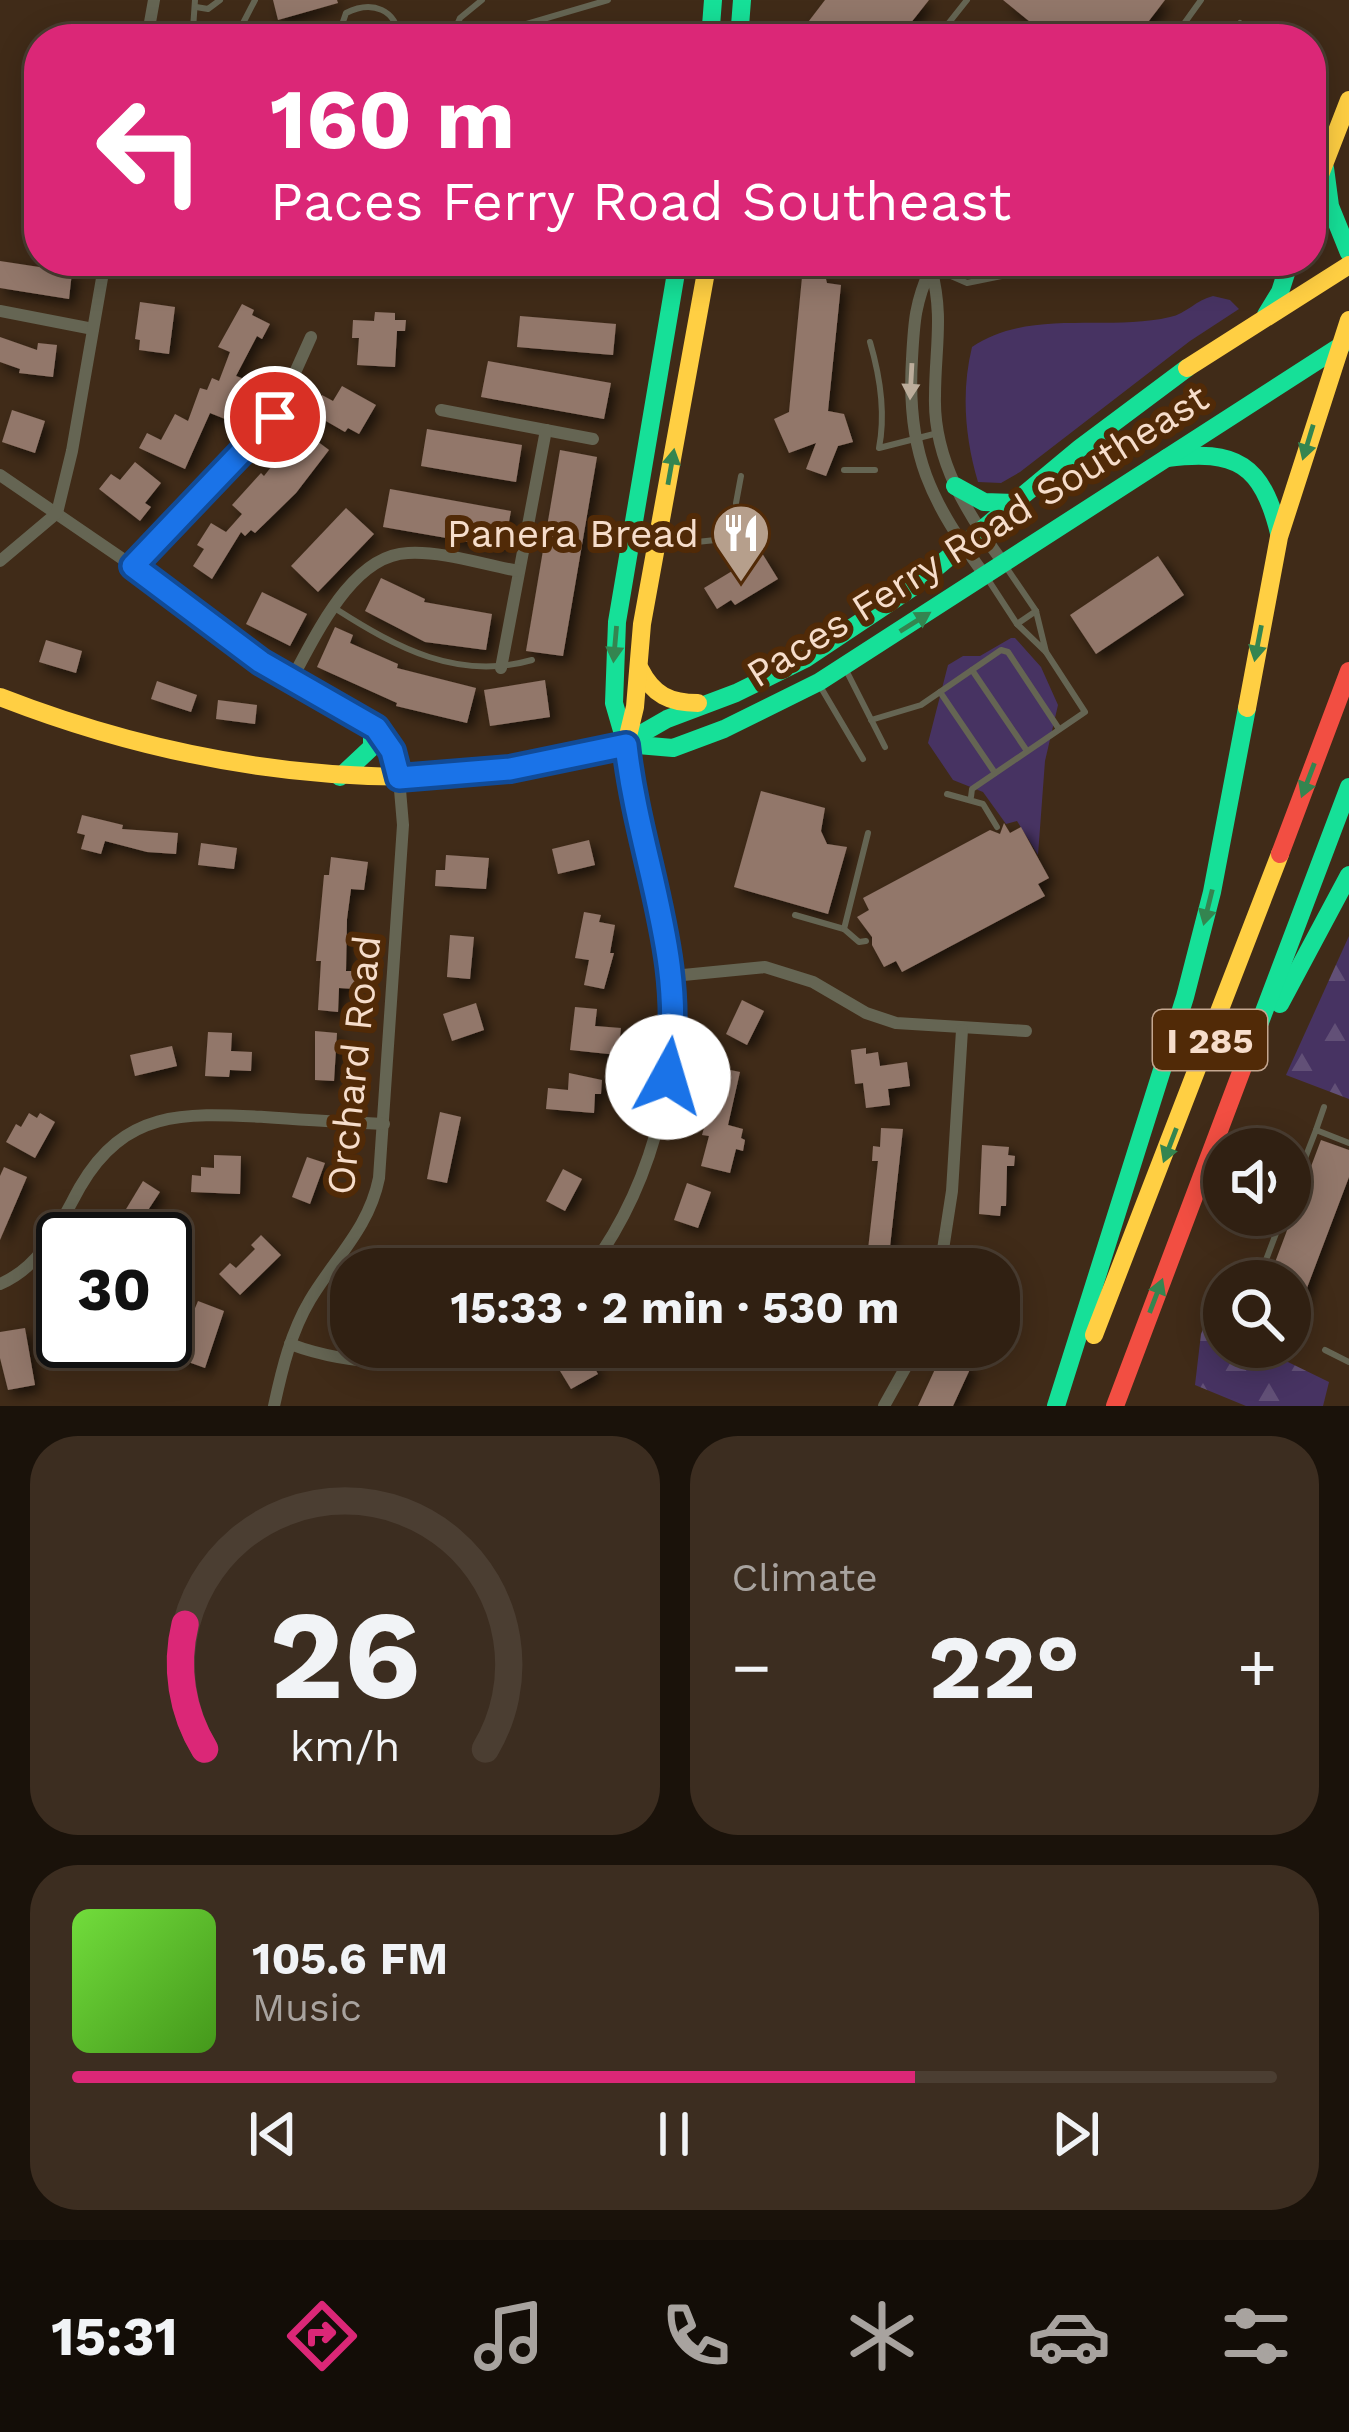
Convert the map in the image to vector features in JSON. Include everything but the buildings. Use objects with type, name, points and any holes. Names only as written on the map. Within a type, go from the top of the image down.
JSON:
[{"type":"main road","points":[[1326,159],[1349,100]]},
{"type":"main road","points":[[1326,179],[1330,206],[1349,254]]},
{"type":"main road","name":"Paces Ferry Road Southeast","points":[[626,745],[664,720],[714,703],[853,630],[1133,407],[1266,315],[1349,265]]},
{"type":"main road","points":[[626,745],[614,703],[617,622],[675,276]]},
{"type":"main road","points":[[626,745],[657,538],[705,276]]},
{"type":"main road","points":[[1266,315],[1285,276]]},
{"type":"main road","points":[[1060,1406],[1185,998],[1212,892],[1280,537],[1349,320]]},
{"type":"main road","name":"Paces Ferry Road Southeast","points":[[0,697],[94,733],[162,752],[254,769],[340,777],[399,778],[510,769],[626,745],[673,748],[724,729],[844,668],[1343,345]]},
{"type":"main road","points":[[1168,458],[1214,454],[1246,465],[1265,483],[1280,537]]},
{"type":"main road","points":[[956,486],[984,502],[1014,502]]},
{"type":"main road","points":[[638,665],[652,691],[663,700],[714,703]]},
{"type":"main road","name":"I 285","points":[[1060,1406],[1158,1176],[1349,671]]},
{"type":"main road","points":[[340,777],[372,747],[372,725]]},
{"type":"main road","name":"I 285","points":[[1115,1406],[1349,787]]},
{"type":"main road","points":[[1236,1085],[1349,874]]},
{"type":"street","points":[[0,561],[57,513],[73,451],[102,276]]},
{"type":"street","points":[[926,276],[916,302],[910,393],[913,440],[932,495],[986,577]]},
{"type":"street","points":[[934,276],[941,302],[934,395],[938,433],[956,486],[1004,564]]},
{"type":"street","points":[[0,310],[93,329]]},
{"type":"street","points":[[133,566],[275,417],[311,338]]},
{"type":"street","points":[[441,410],[593,439]]},
{"type":"street","points":[[501,668],[546,430]]},
{"type":"street","points":[[0,475],[291,680],[372,725],[386,740],[399,778]]},
{"type":"street","points":[[291,680],[333,607],[374,566],[400,554],[420,554],[519,572]]},
{"type":"street","points":[[602,1248],[634,1192],[655,1132],[671,1056],[673,976],[661,906],[631,789],[626,745]]},
{"type":"street","name":"Orchard Road","points":[[274,1406],[290,1344],[312,1296],[368,1216],[379,1178],[403,825],[399,778]]},
{"type":"street","points":[[673,976],[765,967],[813,982],[866,1013],[896,1023],[1026,1030]]},
{"type":"street","points":[[943,1248],[952,1191],[962,1030]]},
{"type":"street","points":[[0,1284],[26,1270],[43,1252],[97,1161],[116,1142],[145,1125],[175,1115],[205,1114],[384,1124]]},
{"type":"street","points":[[290,1344],[330,1353]]},
{"type":"street","points":[[884,1406],[905,1368]]},
{"type":"lane","points":[[195,2],[201,10],[220,0]]},
{"type":"lane","points":[[457,24],[482,0]]},
{"type":"lane","points":[[524,24],[608,0]]},
{"type":"lane","points":[[948,24],[967,0]]},
{"type":"lane","points":[[342,24],[346,14],[365,5],[385,10],[395,24]]},
{"type":"lane","points":[[954,276],[967,283],[1002,276]]},
{"type":"lane","points":[[870,342],[879,373],[884,427],[879,448],[938,433]]},
{"type":"lane","points":[[844,470],[875,470]]},
{"type":"lane","points":[[738,537],[736,503],[741,476]]},
{"type":"lane","points":[[657,538],[687,544],[754,536]]},
{"type":"lane","points":[[1004,564],[1036,611],[1046,652]]},
{"type":"lane","points":[[971,797],[972,789],[1085,712],[1046,652],[1017,624],[986,577]]},
{"type":"lane","points":[[333,607],[421,654],[464,667],[501,668],[532,660]]},
{"type":"lane","points":[[1017,624],[1036,611]]},
{"type":"lane","points":[[871,721],[921,705],[1001,650],[1008,652],[1059,729]]},
{"type":"lane","points":[[844,668],[885,747]]},
{"type":"lane","points":[[971,670],[1027,751]]},
{"type":"lane","points":[[819,682],[863,759]]},
{"type":"lane","points":[[940,692],[995,773]]},
{"type":"lane","points":[[947,794],[983,804],[997,827]]},
{"type":"lane","points":[[844,929],[868,833]]},
{"type":"lane","points":[[795,915],[844,929],[860,942],[866,941]]},
{"type":"lane","points":[[1311,1143],[1324,1107]]},
{"type":"lane","points":[[1316,1130],[1349,1143]]},
{"type":"lane","points":[[1325,1350],[1349,1362]]},
{"type":"green space","points":[[1213,296],[1230,300],[1239,309],[1020,472],[1001,483],[978,482],[966,415],[972,347],[994,335],[1043,324],[1170,317]]},
{"type":"green space","points":[[1011,638],[1041,667],[1058,705],[1045,761],[1038,855],[1017,821],[1006,824],[983,792],[953,780],[928,743],[948,665],[963,656],[980,656]]},
{"type":"green space","points":[[1349,936],[1349,1099],[1286,1075]]},
{"type":"green space","points":[[1203,1329],[1203,1368],[1300,1368],[1329,1382],[1323,1406],[1246,1406],[1195,1385]]},
{"type":"traffic: fast","points":[[711,24],[713,0]]},
{"type":"traffic: fast","points":[[740,24],[742,0]]},
{"type":"traffic: fast","points":[[1326,176],[1330,206],[1349,253]]},
{"type":"traffic: fast","points":[[625,741],[614,703],[617,622],[675,276]]},
{"type":"traffic: fast","points":[[1266,315],[1285,276]]},
{"type":"traffic: fast","points":[[626,744],[673,748],[724,729],[819,682],[1342,345]]},
{"type":"traffic: fast","points":[[450,776],[546,765],[620,746],[667,719],[736,693],[805,659],[913,587],[1080,448],[1187,368]]},
{"type":"traffic: fast","points":[[1167,458],[1211,456],[1242,466],[1264,491],[1279,533]]},
{"type":"traffic: fast","points":[[955,486],[984,502],[1014,503]]},
{"type":"traffic: fast","points":[[1056,1406],[1185,997],[1212,892],[1247,708]]},
{"type":"traffic: fast","points":[[340,777],[372,747],[372,725]]},
{"type":"traffic: fast","points":[[1257,1030],[1349,787]]},
{"type":"traffic: fast","points":[[1280,1004],[1349,875]]},
{"type":"traffic: slow","points":[[1326,159],[1349,100]]},
{"type":"traffic: slow","points":[[1187,368],[1349,265]]},
{"type":"traffic: slow","points":[[626,744],[635,707],[642,624],[705,276]]},
{"type":"traffic: slow","points":[[1247,708],[1279,537],[1349,320]]},
{"type":"traffic: slow","points":[[640,669],[663,696],[698,703]]},
{"type":"traffic: slow","points":[[0,697],[110,734],[221,760],[334,774],[450,776]]},
{"type":"traffic: slow","points":[[1094,1335],[1280,854]]},
{"type":"traffic: jam","points":[[1280,854],[1349,671]]},
{"type":"traffic: jam","points":[[1115,1406],[1257,1030]]},
{"type":"place","name":"Panera Bread","points":[[741,584]]},
{"type":"route","points":[[275,417],[133,566],[261,662],[376,728],[392,751],[399,778],[510,769],[626,745],[631,789],[669,944],[674,1005],[668,1077]]}]
